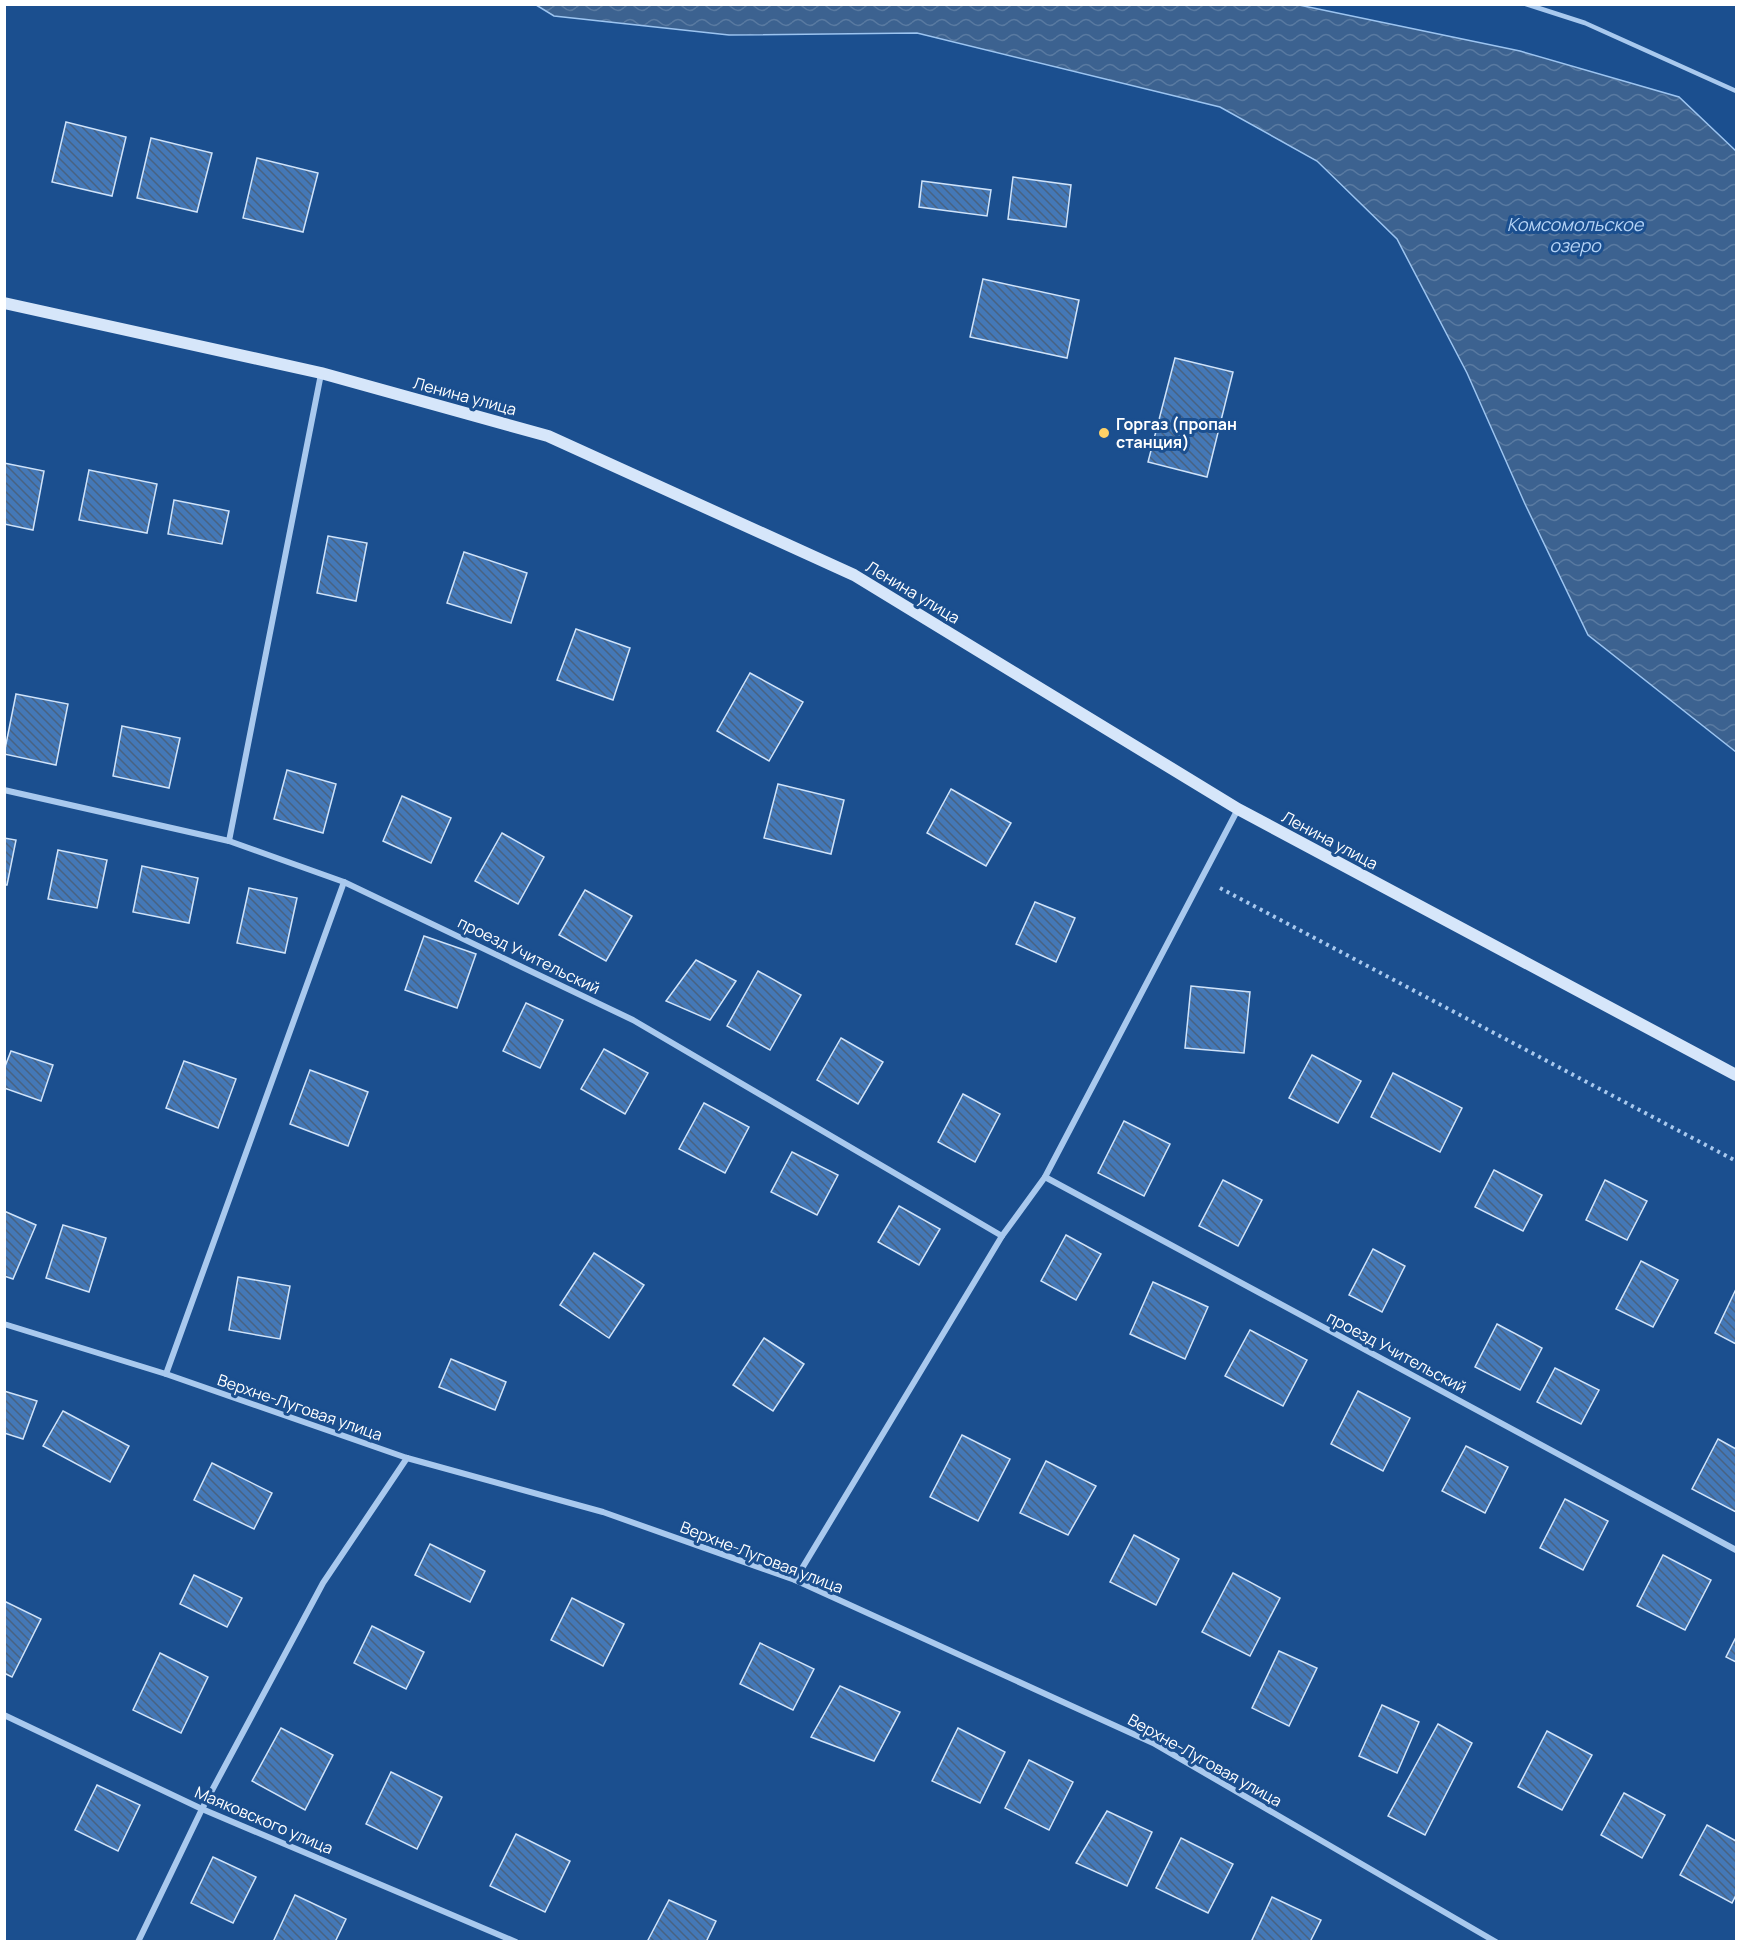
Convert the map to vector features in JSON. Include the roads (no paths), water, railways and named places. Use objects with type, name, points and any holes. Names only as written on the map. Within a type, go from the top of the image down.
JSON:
[{"type":"main road","name":"Ленина улица","points":[[4,303],[321,373],[548,436],[854,575],[1239,809],[1737,1075]]},
{"type":"street","points":[[229,841],[321,373]]},
{"type":"street","name":"проезд Учительский","points":[[4,790],[229,841],[344,882],[633,1020],[1002,1236]]},
{"type":"street","points":[[795,1580],[1002,1236],[1045,1177],[1239,809]]},
{"type":"street","points":[[166,1374],[344,882]]},
{"type":"street","name":"проезд Учительский","points":[[1045,1177],[1737,1550]]},
{"type":"street","name":"Верхне-Луговая улица","points":[[4,1324],[166,1374],[407,1458],[603,1512],[795,1580],[1153,1743],[1496,1941]]},
{"type":"street","points":[[138,1941],[202,1809],[322,1583],[407,1458]]},
{"type":"street","name":"Маяковского улица","points":[[4,1715],[202,1809],[516,1941]]},
{"type":"lane","points":[[1526,4],[1584,23],[1737,91]]},
{"type":"water","name":"Комсомольское озеро","points":[[536,5],[1299,5],[1520,51],[1679,97],[1736,151],[1736,752],[1588,635],[1525,504],[1467,373],[1397,239],[1317,161],[1220,107],[917,33],[729,35],[554,16]]},
{"type":"place","name":"Горгаз (пропан станция)","points":[[1104,433]]}]
